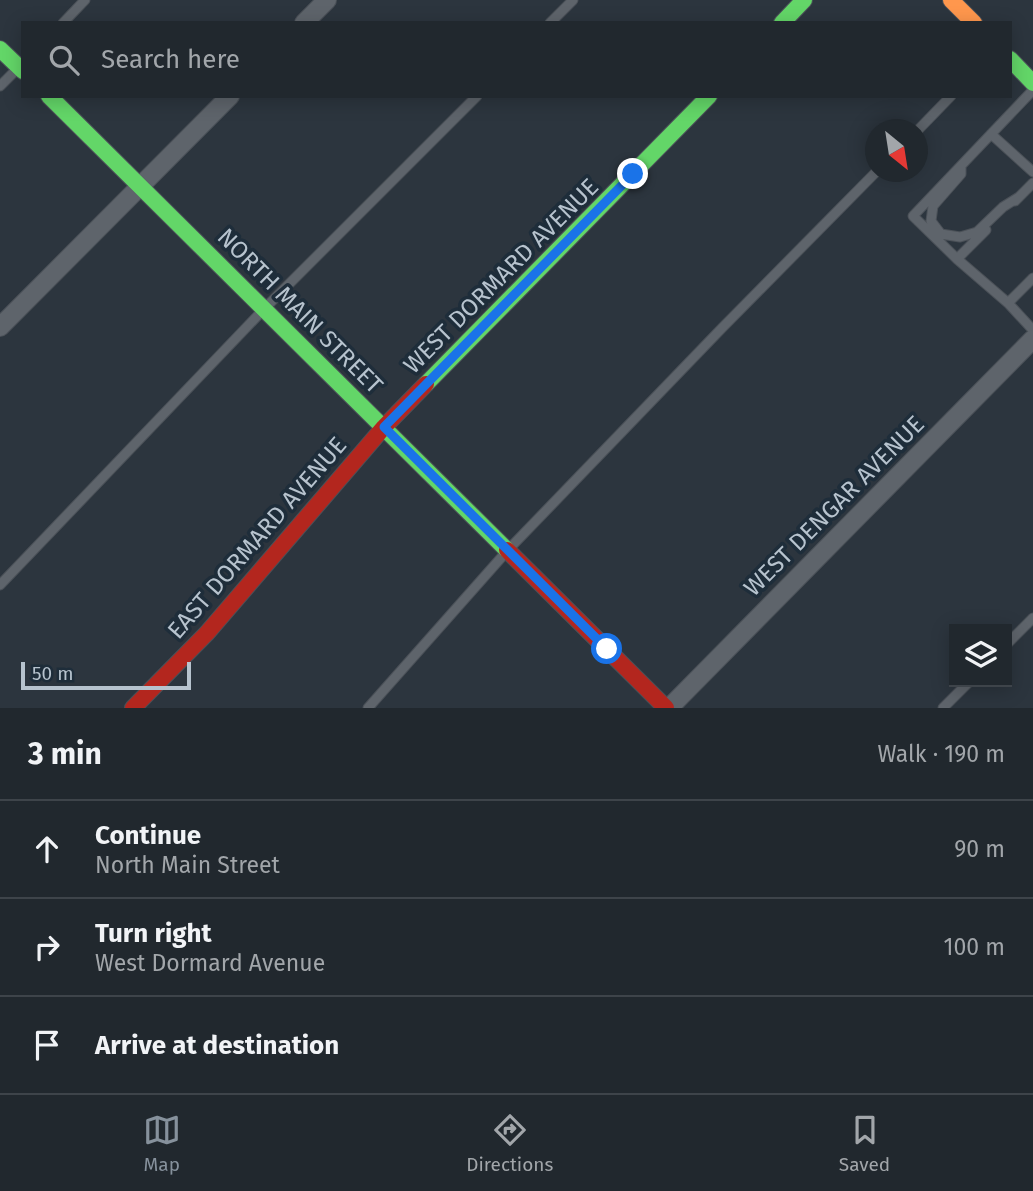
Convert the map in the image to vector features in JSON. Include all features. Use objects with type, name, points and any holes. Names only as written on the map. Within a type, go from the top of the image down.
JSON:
[{"type":"main road","points":[[784,21],[804,0]]},
{"type":"main road","points":[[951,0],[972,21]]},
{"type":"main road","points":[[0,49],[21,67]]},
{"type":"main road","points":[[1012,61],[1033,83]]},
{"type":"main road","name":"NORTH MAIN STREET","points":[[51,98],[668,708]]},
{"type":"main road","name":"WEST DORMARD AVENUE","points":[[384,427],[707,98]]},
{"type":"main road","name":"EAST DORMARD AVENUE","points":[[133,708],[207,633],[384,427]]},
{"type":"street","points":[[306,21],[327,0]]},
{"type":"street","points":[[0,327],[228,98]]},
{"type":"street","name":"WEST DENGAR AVENUE","points":[[668,708],[1033,339]]},
{"type":"lane","points":[[65,21],[85,0]]},
{"type":"lane","points":[[552,21],[573,0]]},
{"type":"lane","points":[[0,86],[21,67]]},
{"type":"lane","points":[[1033,90],[913,216],[1008,303],[1033,330]]},
{"type":"lane","points":[[0,585],[264,309],[475,98]]},
{"type":"lane","points":[[928,120],[949,98]]},
{"type":"lane","points":[[991,134],[1033,172]]},
{"type":"lane","points":[[961,166],[961,174],[933,206],[931,221],[941,234],[960,237],[977,232],[1003,207],[1019,197]]},
{"type":"lane","points":[[368,708],[508,550],[866,182]]},
{"type":"lane","points":[[957,259],[1033,183]]},
{"type":"lane","points":[[1008,303],[1033,278]]},
{"type":"lane","points":[[1012,639],[1033,618]]},
{"type":"lane","points":[[943,708],[964,687]]},
{"type":"traffic: fast","points":[[784,21],[804,0]]},
{"type":"traffic: fast","points":[[0,49],[21,69]]},
{"type":"traffic: fast","points":[[1012,61],[1033,83]]},
{"type":"traffic: fast","points":[[51,98],[507,550]]},
{"type":"traffic: fast","points":[[426,384],[707,98]]},
{"type":"traffic: slow","points":[[951,0],[972,21]]},
{"type":"traffic: jam","points":[[133,708],[207,633],[384,427],[426,384]]},
{"type":"traffic: jam","points":[[507,550],[666,708]]},
{"type":"route","points":[[607,649],[384,427],[633,174]]}]
